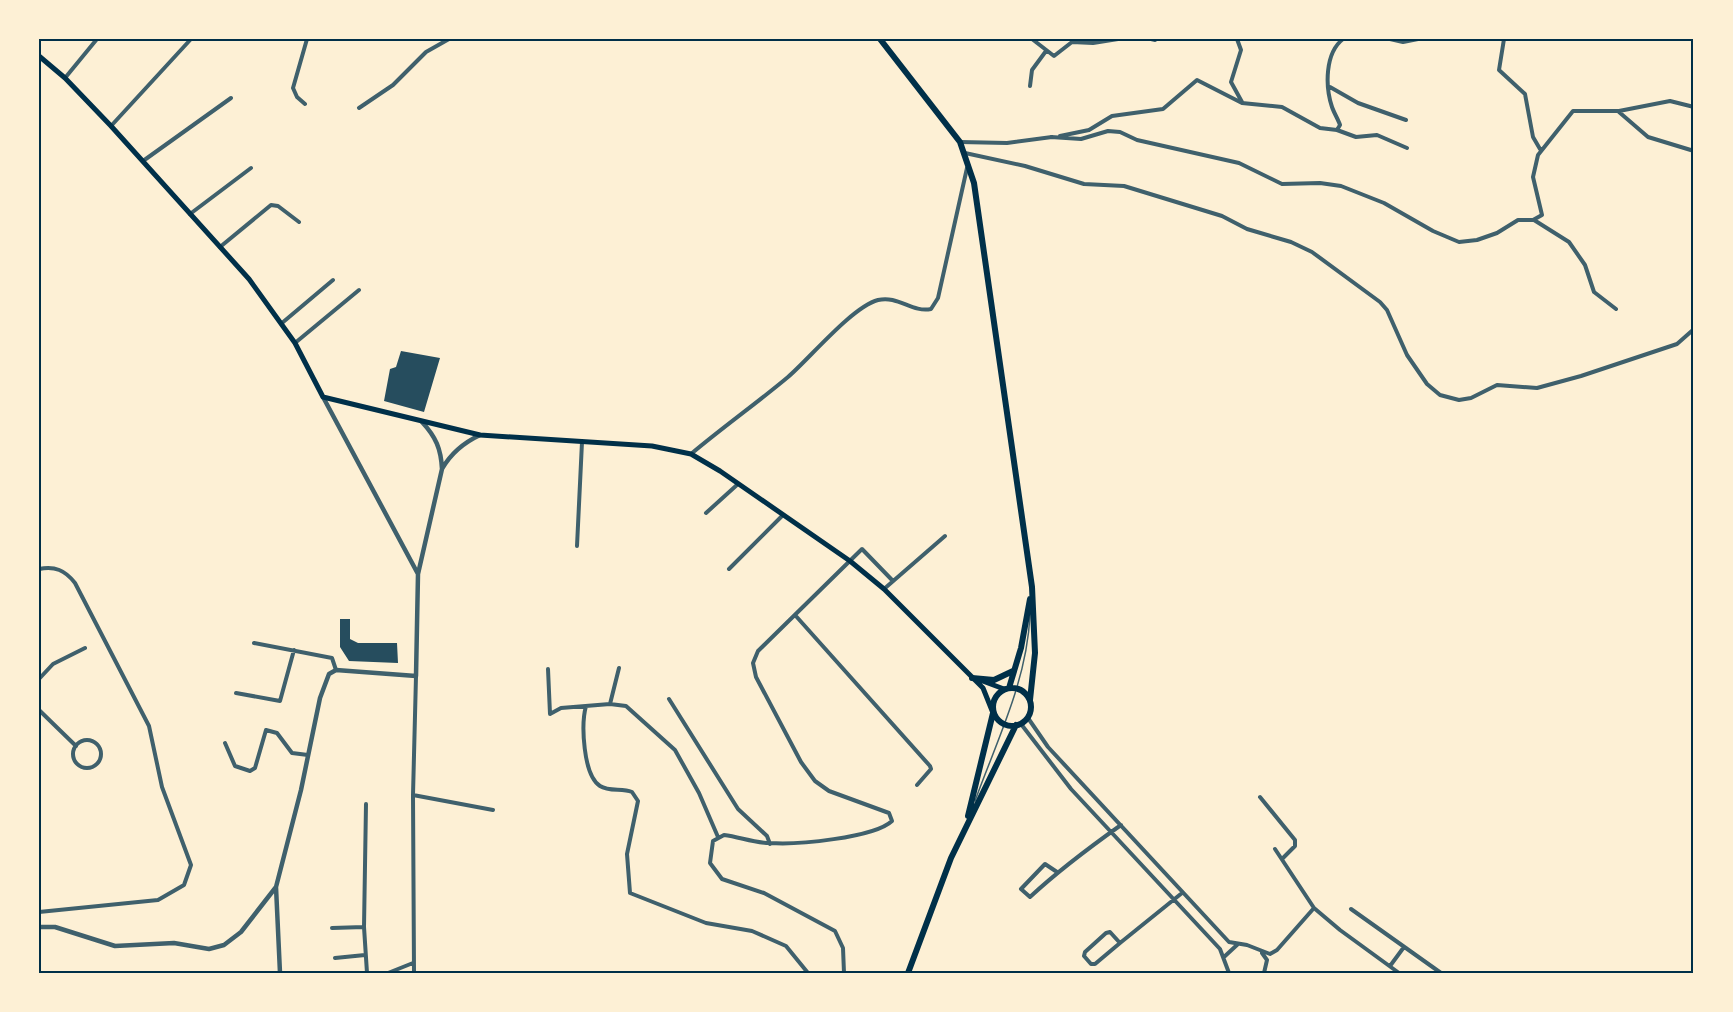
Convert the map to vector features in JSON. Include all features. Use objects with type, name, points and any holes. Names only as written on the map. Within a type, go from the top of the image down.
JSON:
[{"type":"highway","points":[[880,39],[960,142],[965,153],[978,200],[1032,587],[1035,654],[1030,700],[1031,712],[1028,718],[1018,724],[987,788],[967,822]]},
{"type":"highway","points":[[908,973],[967,822],[993,713],[994,699],[1006,689],[1022,648],[1032,587]]},
{"type":"highway","points":[[972,678],[994,681],[1014,671]]},
{"type":"highway","points":[[1006,689],[1018,690],[1030,700]]},
{"type":"highway","points":[[993,713],[1004,723],[1018,724]]},
{"type":"main road","points":[[41,57],[65,78],[111,126],[249,279],[282,323],[323,397],[480,435],[652,446],[692,454],[850,561],[884,589],[988,696],[993,713]]},
{"type":"main road","points":[[972,678],[1006,689]]},
{"type":"street","points":[[65,78],[97,39]]},
{"type":"street","points":[[111,126],[191,39]]},
{"type":"street","points":[[305,104],[293,88],[308,39]]},
{"type":"street","points":[[358,108],[393,84],[426,52],[449,39]]},
{"type":"street","points":[[1032,39],[1054,56],[1071,42],[1093,43],[1118,39]]},
{"type":"street","points":[[1237,39],[1241,50],[1231,82],[1242,103]]},
{"type":"street","points":[[1337,130],[1340,125],[1332,108],[1329,87],[1330,53],[1343,39]]},
{"type":"street","points":[[1390,39],[1404,42],[1418,39]]},
{"type":"street","points":[[1504,39],[1499,70],[1525,94],[1533,137],[1540,149]]},
{"type":"street","points":[[1030,86],[1032,70],[1046,51]]},
{"type":"street","points":[[39,66],[41,57]]},
{"type":"street","points":[[960,142],[1007,143],[1082,133],[1112,116],[1157,111],[1171,104],[1189,84],[1197,80],[1242,103],[1282,107],[1310,125],[1337,130],[1356,137],[1382,136],[1407,148]]},
{"type":"street","points":[[1329,87],[1358,103],[1406,120]]},
{"type":"street","points":[[143,161],[231,98]]},
{"type":"street","points":[[1051,137],[1081,139],[1108,131],[1120,132],[1137,140],[1239,163],[1282,184],[1320,183],[1341,186],[1384,203],[1433,231],[1459,242],[1486,237],[1518,220],[1533,219],[1542,215],[1533,177],[1540,149],[1551,140],[1573,111],[1619,111],[1662,102],[1694,107]]},
{"type":"street","points":[[1619,111],[1648,137],[1694,152]]},
{"type":"street","points":[[965,153],[1025,166],[1083,184],[1124,186],[1222,216],[1247,229],[1300,246],[1325,260],[1380,302],[1387,310],[1416,370],[1426,384],[1450,399],[1471,398],[1497,385],[1545,387],[1672,346],[1694,329]]},
{"type":"street","points":[[692,454],[782,382],[854,315],[871,303],[886,299],[904,303],[917,310],[931,309],[938,298],[968,164]]},
{"type":"street","points":[[190,214],[251,168]]},
{"type":"street","points":[[220,247],[274,204],[299,222]]},
{"type":"street","points":[[1533,219],[1569,242],[1585,265],[1594,292],[1616,309]]},
{"type":"street","points":[[282,323],[333,280]]},
{"type":"street","points":[[295,344],[359,290]]},
{"type":"street","points":[[323,397],[418,574]]},
{"type":"street","points":[[422,422],[437,442],[442,469]]},
{"type":"street","points":[[414,973],[413,795],[418,574],[442,469],[449,456],[480,435]]},
{"type":"street","points":[[577,546],[582,442]]},
{"type":"street","points":[[706,513],[738,484]]},
{"type":"street","points":[[729,569],[783,515]]},
{"type":"street","points":[[884,589],[945,536]]},
{"type":"street","points":[[844,973],[843,948],[835,931],[764,893],[722,879],[710,863],[713,841],[724,835],[770,843],[819,841],[866,832],[892,821],[889,813],[829,791],[815,781],[801,762],[756,677],[753,663],[758,651],[863,549],[893,581]]},
{"type":"street","points":[[39,569],[57,568],[66,572],[75,583],[139,704],[152,735],[162,787],[190,865],[184,885],[158,900],[39,912]]},
{"type":"street","points":[[795,615],[930,765],[931,769],[917,786]]},
{"type":"street","points":[[254,643],[332,658],[336,670]]},
{"type":"street","points":[[39,679],[53,664],[85,648]]},
{"type":"street","points":[[236,693],[280,700],[294,650]]},
{"type":"street","points":[[610,704],[619,668]]},
{"type":"street","points":[[548,669],[550,714],[561,708],[610,704],[626,706],[670,745],[699,793],[718,837]]},
{"type":"street","points":[[280,973],[276,887],[324,684],[329,674],[336,670],[416,676]]},
{"type":"street","points":[[669,699],[738,809],[767,836],[770,843]]},
{"type":"street","points":[[586,706],[581,731],[593,778],[603,788],[632,792],[638,801],[627,854],[630,893],[706,924],[752,931],[786,946],[808,973]]},
{"type":"street","points":[[39,710],[76,746]]},
{"type":"street","points":[[1028,718],[1040,738],[1229,942],[1270,954],[1314,908]]},
{"type":"street","points":[[1018,724],[1071,789],[1220,949],[1229,973]]},
{"type":"street","points":[[225,743],[234,766],[250,771],[255,768],[266,730],[277,733],[292,753],[308,755]]},
{"type":"street","points":[[84,740],[98,744],[101,753],[99,763],[91,768],[79,765],[74,758],[76,746],[84,740]]},
{"type":"street","points":[[413,795],[493,810]]},
{"type":"street","points":[[1260,797],[1295,840],[1295,846],[1283,858]]},
{"type":"street","points":[[366,804],[364,927],[367,973]]},
{"type":"street","points":[[1057,872],[1044,864],[1021,889],[1030,897],[1057,872],[1071,865],[1121,825]]},
{"type":"street","points":[[1275,849],[1314,908],[1399,973]]},
{"type":"street","points":[[39,927],[55,927],[115,946],[174,943],[209,950],[224,945],[241,932],[276,887]]},
{"type":"street","points":[[1120,943],[1108,932],[1084,954],[1091,964],[1095,964],[1182,893]]},
{"type":"street","points":[[1351,909],[1441,973]]},
{"type":"street","points":[[332,928],[364,927]]},
{"type":"street","points":[[1224,957],[1239,944]]},
{"type":"street","points":[[1390,966],[1404,947]]},
{"type":"street","points":[[1262,953],[1267,960],[1263,973]]},
{"type":"street","points":[[335,958],[365,956]]},
{"type":"street","points":[[388,973],[413,963]]},
{"type":"lane","points":[[967,822],[1018,690],[1028,650],[1032,587]]},
{"type":"building","points":[[401,351],[440,358],[424,412],[384,401],[390,369],[396,367]]},
{"type":"building","points":[[340,619],[350,619],[350,639],[358,643],[397,643],[398,663],[349,661],[340,647]]}]
